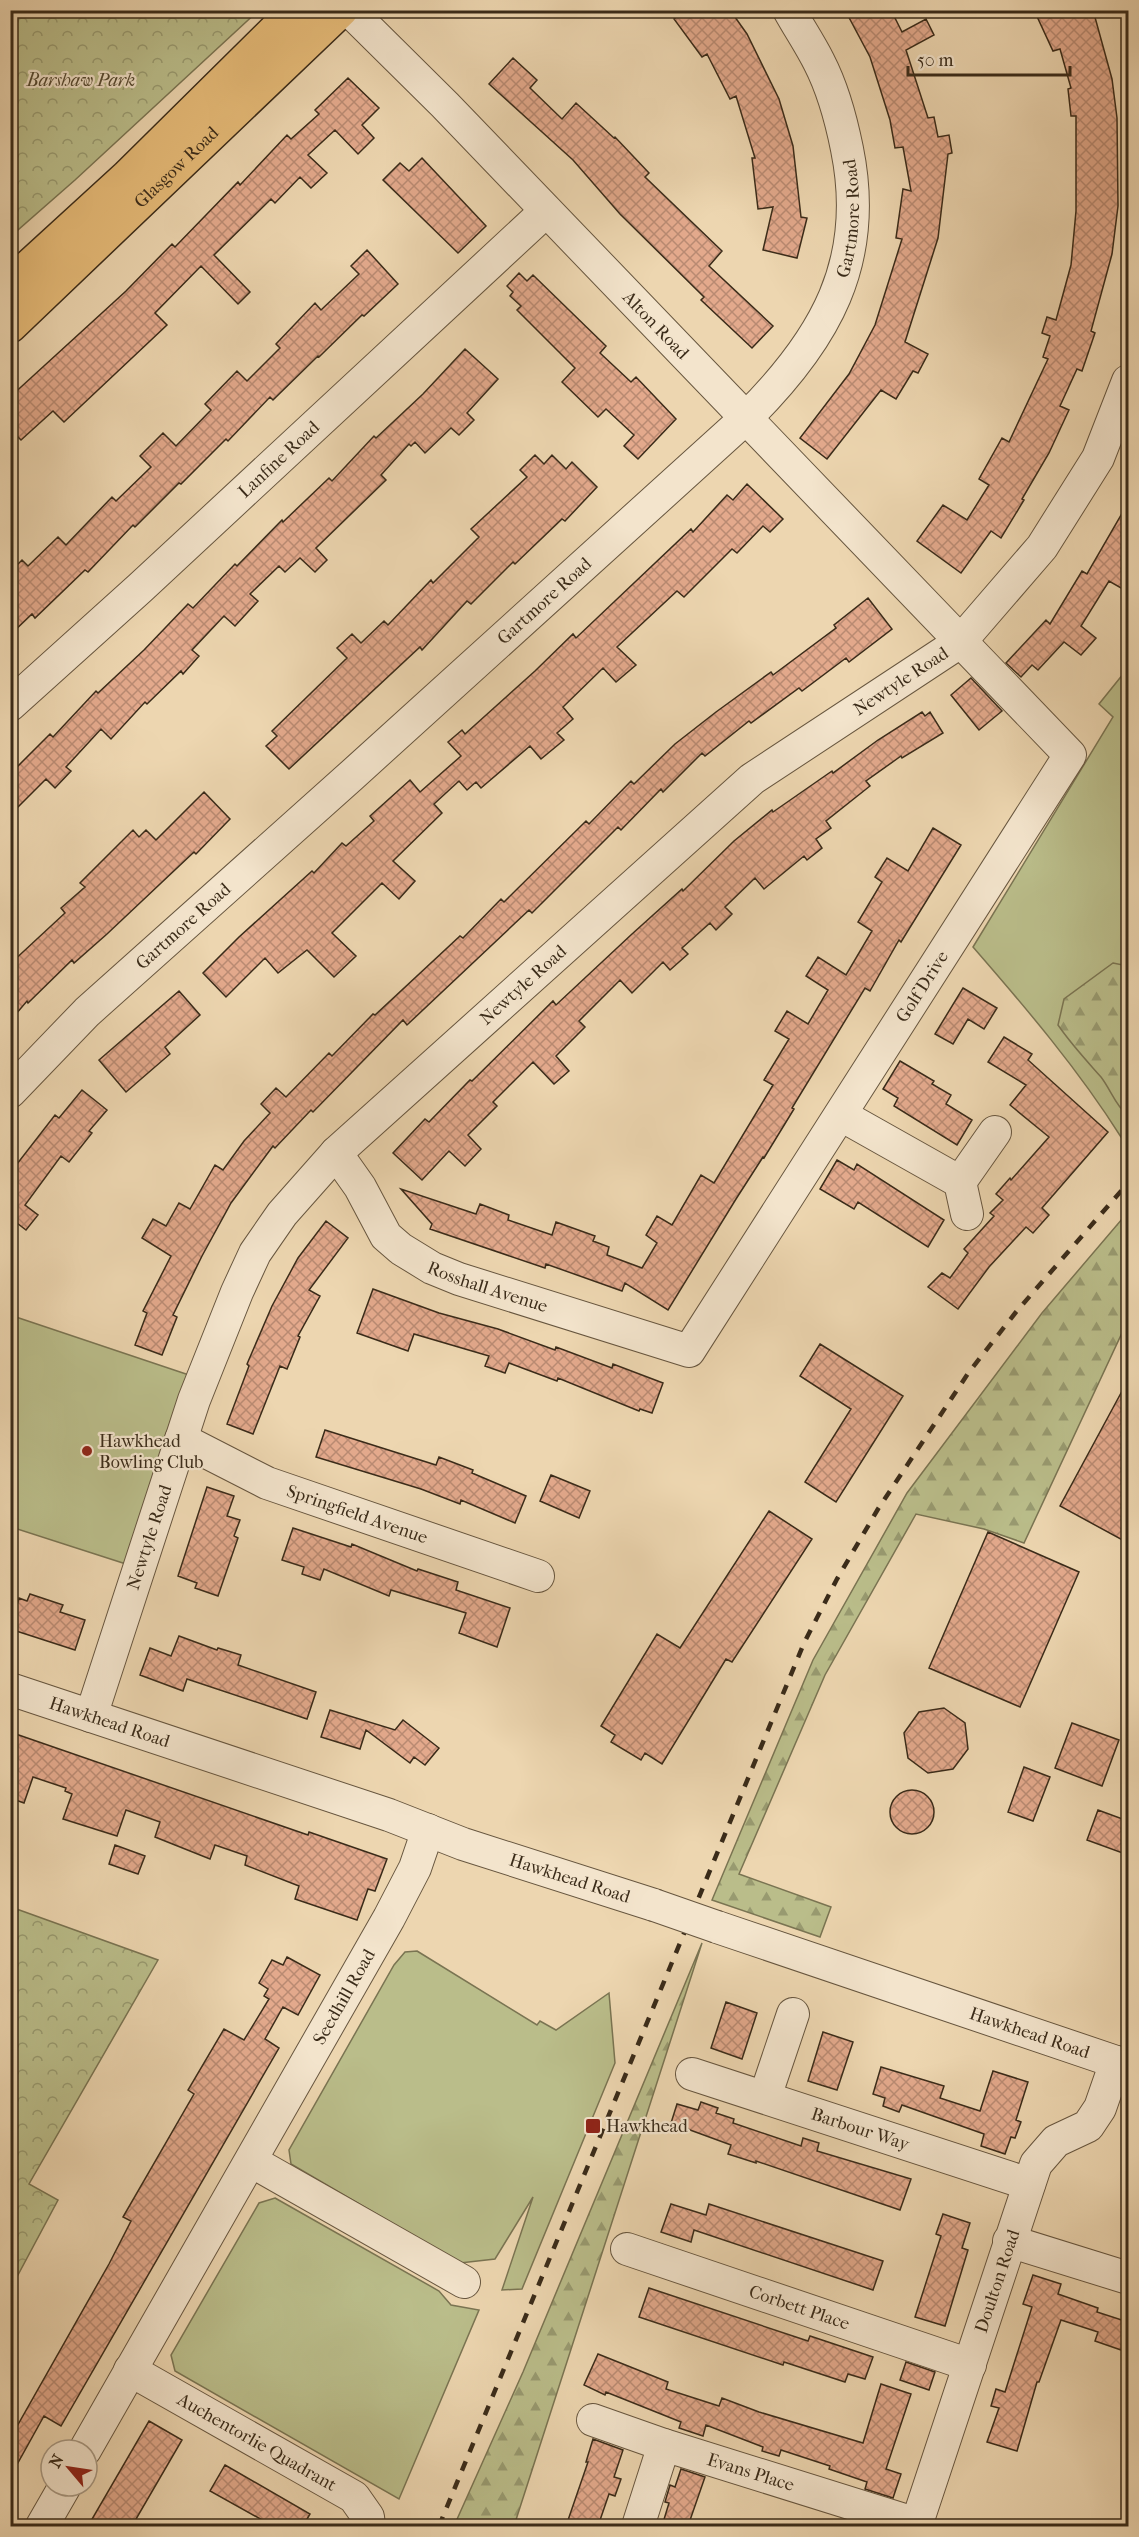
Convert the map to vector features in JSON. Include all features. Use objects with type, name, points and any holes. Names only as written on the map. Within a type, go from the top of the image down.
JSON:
[{"type":"main road","name":"Glasgow Road","points":[[10,284],[127,177],[296,10]]},
{"type":"main road","name":"Glasgow Road","points":[[10,326],[341,10]]},
{"type":"street","name":"Alton Road","points":[[349,10],[445,105],[960,642]]},
{"type":"street","name":"Gartmore Road","points":[[10,1092],[87,1012],[746,418],[775,389],[803,355],[826,317],[845,273],[852,225],[854,181],[840,116],[820,63],[789,10]]},
{"type":"street","name":"Lanfine Road","points":[[10,705],[140,588],[546,211]]},
{"type":"street","name":"Newtyle Road","points":[[91,1716],[194,1400],[255,1253],[282,1214],[336,1153],[752,778],[960,642],[1042,548],[1098,458],[1128,381]]},
{"type":"street","name":"Golf Drive","points":[[689,1351],[1070,755],[960,642]]},
{"type":"street","points":[[841,1115],[960,1182]]},
{"type":"street","points":[[967,1214],[960,1182],[995,1132]]},
{"type":"street","name":"Rosshall Avenue","points":[[336,1153],[360,1187],[386,1236],[401,1249],[432,1268],[459,1279],[689,1351]]},
{"type":"street","name":"Springfield Avenue","points":[[181,1439],[267,1483],[538,1576]]},
{"type":"street","name":"Hawkhead Road","points":[[10,1689],[429,1830],[463,1844],[654,1905],[1122,2064]]},
{"type":"street","name":"Seedhill Road","points":[[92,2438],[389,1918],[415,1868],[429,1830]]},
{"type":"street","points":[[765,2097],[793,2014]]},
{"type":"street","name":"Doulton Road","points":[[916,2525],[1036,2164],[1056,2141],[1089,2126],[1122,2064]]},
{"type":"street","name":"Barbour Way","points":[[692,2074],[1029,2184]]},
{"type":"street","points":[[251,2160],[464,2282]]},
{"type":"street","points":[[1010,2241],[1128,2278]]},
{"type":"street","name":"Corbett Place","points":[[627,2249],[970,2365]]},
{"type":"street","name":"Auchentorlie Quadrant","points":[[130,2370],[354,2497],[368,2517],[369,2526]]},
{"type":"street","name":"Evans Place","points":[[593,2420],[664,2445],[916,2525]]},
{"type":"street","points":[[638,2526],[664,2445]]},
{"type":"street","points":[[42,2526],[58,2498]]},
{"type":"green space","name":"Barshaw Park","points":[[11,10],[258,10],[258,11],[11,236]]},
{"type":"green space","points":[[1128,668],[1128,1130],[1121,1137],[1069,1063],[973,947],[1113,717],[1099,704]]},
{"type":"green space","points":[[1113,963],[1128,966],[1128,1044],[1123,1050],[1128,1072],[1128,1116],[1101,1077],[1058,1025],[1064,999]]},
{"type":"green space","points":[[1128,1212],[1128,1320],[1024,1543],[984,1529],[916,1514],[825,1675],[739,1874],[831,1907],[820,1937],[712,1900],[813,1660],[907,1493],[1042,1313]]},
{"type":"green space","name":"Hawkhead Bowling Club","points":[[10,1315],[189,1375],[126,1564],[11,1527]]},
{"type":"green space","points":[[11,1907],[158,1960],[29,2184],[58,2200],[11,2288]]},
{"type":"green space","points":[[702,1943],[514,2526],[454,2526],[523,2372]]},
{"type":"green space","points":[[417,1951],[537,2025],[540,2021],[556,2030],[609,1993],[615,2063],[522,2289],[502,2290],[533,2197],[495,2259],[460,2263],[291,2164],[289,2150],[394,1965],[405,1952]]},
{"type":"green space","points":[[275,2198],[439,2291],[451,2305],[479,2310],[399,2499],[175,2371],[171,2355],[259,2203]]},
{"type":"building","points":[[686,10],[730,10],[747,34],[779,99],[793,146],[801,217],[807,218],[797,258],[763,250],[773,207],[758,209],[752,158],[755,158],[736,96],[730,99],[707,54],[702,57],[674,19]]},
{"type":"building","points":[[845,10],[891,10],[902,32],[926,19],[934,35],[906,50],[928,118],[934,117],[938,137],[949,135],[952,153],[948,154],[938,238],[905,342],[928,354],[918,373],[913,371],[896,399],[881,390],[827,459],[800,438],[849,374],[875,325],[902,239],[896,238],[903,189],[911,191],[903,147],[895,148],[890,120],[870,57]]},
{"type":"building","points":[[1034,10],[1093,10],[1112,79],[1117,118],[1118,206],[1112,254],[1091,331],[1095,333],[1082,371],[1077,369],[1060,406],[1069,410],[1049,453],[1001,538],[991,531],[961,573],[917,541],[943,505],[967,520],[989,485],[979,479],[1002,438],[1009,442],[1048,359],[1043,357],[1050,336],[1042,333],[1047,317],[1056,320],[1071,265],[1076,211],[1076,116],[1071,116],[1068,89],[1071,88],[1060,49],[1053,51]]},
{"type":"building","points":[[513,58],[537,80],[530,88],[562,119],[576,103],[615,137],[649,173],[645,177],[722,251],[709,266],[773,326],[752,348],[701,300],[704,297],[620,214],[573,160],[489,84]]},
{"type":"building","points":[[348,78],[379,108],[362,125],[374,138],[358,154],[335,130],[308,155],[327,173],[311,188],[300,177],[275,203],[271,199],[214,255],[250,292],[238,304],[201,266],[155,313],[167,325],[64,422],[53,411],[21,440],[10,429],[10,397],[126,291],[172,244],[175,247],[238,182],[240,185],[287,135],[291,139],[319,114],[315,110]]},
{"type":"building","points":[[422,158],[486,226],[458,253],[383,180],[400,163],[409,171]]},
{"type":"building","points":[[367,250],[398,284],[273,400],[270,397],[228,441],[226,439],[135,527],[133,525],[88,572],[85,570],[35,618],[32,614],[10,635],[10,572],[22,560],[28,566],[58,537],[66,545],[112,497],[116,501],[151,467],[140,456],[163,433],[176,446],[211,410],[205,404],[237,371],[247,381],[280,348],[276,344],[315,303],[321,310],[359,274],[351,266]]},
{"type":"building","points":[[519,273],[527,281],[533,275],[606,346],[600,353],[631,382],[636,377],[676,419],[638,459],[624,446],[634,435],[606,409],[598,417],[562,382],[575,368],[517,310],[521,306],[510,296],[513,292],[507,286]]},
{"type":"building","points":[[465,349],[498,379],[467,413],[474,420],[459,435],[451,428],[425,453],[415,442],[411,446],[409,444],[381,475],[386,480],[316,548],[327,560],[315,572],[300,558],[285,572],[279,566],[250,594],[258,601],[235,626],[224,616],[192,650],[199,656],[183,674],[181,671],[147,704],[145,702],[111,739],[101,729],[66,767],[71,771],[55,788],[46,779],[10,815],[10,774],[50,734],[53,737],[96,691],[98,693],[144,650],[188,604],[193,608],[282,520],[283,522],[329,478],[332,481],[374,436],[376,438],[423,394]]},
{"type":"building","points":[[535,455],[544,464],[552,455],[566,469],[572,462],[597,487],[565,521],[562,519],[515,564],[513,562],[471,604],[467,601],[422,650],[420,647],[289,769],[266,746],[277,736],[272,731],[347,658],[337,648],[352,634],[361,643],[384,621],[388,625],[431,580],[433,583],[479,537],[471,529],[527,477],[520,470]]},
{"type":"building","points":[[747,484],[783,519],[770,532],[763,526],[737,553],[732,549],[684,597],[677,591],[617,647],[636,665],[616,682],[603,668],[563,707],[573,719],[557,733],[564,740],[541,759],[530,746],[481,788],[476,782],[467,790],[459,781],[434,804],[442,813],[393,861],[415,881],[399,899],[382,883],[332,933],[356,956],[334,977],[307,950],[278,973],[265,958],[226,997],[203,973],[312,871],[314,873],[342,843],[346,846],[374,821],[370,816],[410,780],[420,792],[461,756],[448,742],[462,730],[465,734],[573,634],[576,638],[691,529],[693,532],[727,495],[733,500]]},
{"type":"building","points":[[1128,503],[1128,592],[1109,581],[1081,626],[1096,638],[1081,655],[1064,642],[1038,670],[1032,665],[1021,677],[1006,663],[1046,620],[1050,624],[1082,571],[1087,574]]},
{"type":"building","points":[[868,598],[892,629],[849,662],[846,658],[802,691],[799,688],[751,723],[749,721],[705,756],[702,753],[663,792],[661,789],[621,830],[618,827],[532,913],[529,910],[407,1025],[403,1020],[313,1112],[311,1110],[275,1148],[273,1146],[231,1203],[202,1256],[173,1315],[177,1317],[162,1355],[135,1345],[147,1313],[143,1311],[171,1256],[142,1238],[153,1219],[166,1226],[179,1203],[190,1209],[215,1165],[223,1170],[244,1141],[270,1113],[261,1104],[276,1088],[286,1097],[329,1053],[332,1056],[373,1014],[375,1015],[460,936],[463,938],[501,899],[504,902],[586,821],[589,824],[631,781],[634,784],[675,744],[771,672],[773,675],[836,628],[834,625]]},
{"type":"building","points":[[971,678],[1002,711],[979,730],[951,695]]},
{"type":"building","points":[[922,712],[925,716],[930,712],[943,733],[902,758],[901,756],[866,781],[870,786],[826,821],[831,828],[816,839],[822,848],[807,860],[804,856],[764,889],[755,878],[725,907],[732,914],[716,930],[710,923],[682,948],[688,954],[670,970],[663,962],[632,993],[620,980],[579,1021],[585,1027],[556,1056],[569,1071],[554,1084],[533,1062],[493,1102],[497,1106],[468,1135],[481,1149],[465,1166],[449,1151],[422,1180],[393,1153],[425,1119],[429,1122],[553,1001],[556,1005],[682,889],[683,891],[734,841],[772,810],[773,812],[832,771],[833,773]]},
{"type":"building","points":[[204,792],[230,819],[196,854],[194,852],[107,934],[74,963],[72,960],[28,1003],[27,1001],[10,1021],[10,964],[65,913],[61,908],[85,887],[80,883],[133,830],[139,837],[146,830],[156,840]]},
{"type":"building","points":[[933,828],[961,845],[901,942],[899,940],[870,991],[865,988],[792,1108],[794,1109],[668,1310],[625,1283],[622,1291],[546,1264],[545,1268],[430,1229],[432,1224],[401,1189],[476,1214],[480,1204],[509,1215],[508,1220],[552,1235],[556,1222],[595,1236],[593,1241],[609,1247],[607,1255],[642,1268],[657,1243],[646,1235],[657,1216],[672,1225],[701,1175],[714,1183],[773,1085],[764,1080],[789,1039],[775,1031],[787,1011],[808,1024],[828,990],[806,976],[818,957],[846,975],[872,931],[858,922],[882,882],[875,877],[887,858],[908,871]]},
{"type":"building","points":[[963,988],[997,1008],[984,1029],[968,1019],[953,1044],[935,1034]]},
{"type":"building","points":[[179,991],[200,1015],[165,1047],[170,1054],[126,1092],[99,1060]]},
{"type":"building","points":[[1004,1037],[1032,1054],[1028,1060],[1108,1132],[1042,1208],[1049,1215],[1033,1233],[1026,1227],[989,1267],[958,1309],[928,1287],[942,1273],[950,1278],[968,1253],[964,1249],[994,1216],[990,1213],[1003,1200],[996,1194],[1049,1137],[1010,1105],[1026,1085],[988,1062]]},
{"type":"building","points":[[900,1061],[934,1081],[932,1084],[951,1095],[946,1104],[972,1120],[957,1145],[894,1106],[898,1098],[883,1089]]},
{"type":"building","points":[[82,1090],[107,1110],[89,1131],[92,1133],[69,1162],[61,1156],[25,1205],[38,1215],[26,1230],[13,1220],[10,1224],[10,1173],[55,1115],[59,1118]]},
{"type":"building","points":[[837,1160],[854,1170],[857,1164],[944,1220],[928,1247],[858,1202],[854,1209],[820,1189]]},
{"type":"building","points":[[326,1221],[348,1238],[309,1290],[320,1296],[298,1336],[300,1337],[287,1369],[280,1366],[253,1434],[227,1424],[249,1366],[247,1364],[272,1306],[298,1258]]},
{"type":"building","points":[[373,1289],[555,1350],[556,1347],[612,1368],[613,1364],[663,1383],[652,1413],[640,1409],[639,1411],[558,1378],[557,1381],[509,1363],[505,1373],[485,1366],[489,1356],[414,1334],[408,1351],[357,1333]]},
{"type":"building","points":[[820,1344],[903,1396],[836,1502],[805,1482],[851,1409],[800,1376]]},
{"type":"building","points":[[1128,1380],[1128,1543],[1060,1506]]},
{"type":"building","points":[[325,1430],[436,1465],[439,1457],[473,1470],[472,1473],[526,1496],[515,1523],[461,1500],[460,1504],[421,1489],[316,1457]]},
{"type":"building","points":[[551,1475],[590,1491],[579,1518],[540,1501]]},
{"type":"building","points":[[207,1487],[234,1496],[227,1516],[240,1520],[234,1536],[238,1538],[218,1596],[195,1588],[197,1583],[178,1576]]},
{"type":"building","points":[[769,1511],[812,1539],[732,1662],[726,1659],[662,1764],[645,1753],[641,1760],[611,1742],[615,1735],[601,1726],[657,1634],[680,1648]]},
{"type":"building","points":[[293,1528],[351,1547],[352,1544],[417,1571],[418,1569],[458,1582],[456,1590],[510,1608],[497,1647],[459,1633],[466,1613],[391,1590],[389,1596],[324,1569],[320,1580],[302,1574],[304,1567],[282,1560]]},
{"type":"building","points":[[988,1532],[1079,1572],[1020,1707],[929,1668]]},
{"type":"building","points":[[30,1594],[63,1605],[60,1612],[85,1620],[75,1650],[10,1629],[19,1598],[27,1601]]},
{"type":"building","points":[[179,1636],[217,1650],[218,1648],[241,1655],[238,1665],[316,1692],[307,1719],[187,1679],[183,1691],[140,1675],[150,1648],[171,1656]]},
{"type":"building","points":[[944,1708],[965,1723],[968,1749],[953,1769],[928,1773],[908,1758],[904,1733],[919,1712]]},
{"type":"building","points":[[330,1710],[395,1730],[403,1720],[439,1748],[425,1765],[414,1757],[410,1763],[366,1730],[360,1749],[321,1737]]},
{"type":"building","points":[[1072,1723],[1119,1740],[1102,1786],[1055,1768]]},
{"type":"building","points":[[10,1732],[308,1835],[309,1832],[387,1859],[375,1891],[368,1889],[357,1920],[295,1899],[299,1886],[245,1865],[247,1856],[215,1845],[210,1859],[155,1837],[160,1822],[126,1810],[117,1836],[63,1819],[72,1794],[65,1791],[66,1788],[33,1777],[24,1803],[10,1798]]},
{"type":"building","points":[[1024,1767],[1050,1777],[1033,1821],[1008,1812]]},
{"type":"building","points":[[912,1790],[921,1791],[928,1796],[933,1803],[933,1821],[928,1828],[921,1833],[912,1834],[903,1833],[896,1828],[891,1821],[890,1812],[891,1803],[896,1796],[903,1791]]},
{"type":"building","points":[[1098,1810],[1128,1821],[1128,1855],[1087,1840]]},
{"type":"building","points":[[115,1845],[145,1856],[138,1874],[109,1864]]},
{"type":"building","points":[[287,1957],[320,1975],[298,2015],[283,2007],[265,2039],[279,2048],[61,2426],[44,2416],[10,2477],[10,2425],[16,2428],[109,2264],[131,2221],[123,2217],[194,2094],[188,2090],[224,2029],[244,2040],[269,1999],[264,1996],[268,1989],[259,1983],[272,1960],[283,1965]]},
{"type":"building","points":[[726,2002],[757,2013],[742,2059],[711,2048]]},
{"type":"building","points":[[823,2032],[853,2042],[837,2090],[808,2081]]},
{"type":"building","points":[[881,2067],[944,2086],[940,2098],[980,2111],[993,2071],[1028,2082],[1016,2120],[1021,2122],[1015,2138],[1011,2137],[1005,2154],[981,2146],[984,2134],[902,2105],[899,2112],[883,2106],[885,2098],[873,2094]]},
{"type":"building","points":[[701,2102],[718,2108],[716,2113],[734,2119],[733,2123],[801,2146],[803,2138],[819,2143],[817,2151],[911,2179],[900,2210],[756,2161],[756,2163],[728,2154],[731,2145],[671,2123],[677,2104],[698,2110]]},
{"type":"building","points":[[671,2204],[706,2215],[709,2204],[883,2261],[873,2290],[694,2230],[691,2242],[661,2232]]},
{"type":"building","points":[[943,2214],[970,2223],[962,2248],[968,2250],[945,2326],[915,2317],[941,2236],[936,2234]]},
{"type":"building","points":[[1033,2275],[1061,2284],[1058,2294],[1098,2308],[1097,2312],[1128,2322],[1128,2329],[1121,2350],[1095,2341],[1098,2332],[1061,2320],[1039,2382],[1037,2382],[1017,2451],[987,2442],[999,2408],[991,2406],[996,2389],[1005,2392],[1032,2307],[1023,2304]]},
{"type":"building","points":[[649,2288],[808,2341],[810,2336],[873,2357],[865,2379],[848,2374],[845,2382],[784,2362],[783,2365],[639,2317]]},
{"type":"building","points":[[598,2354],[668,2382],[666,2389],[719,2406],[722,2398],[759,2412],[863,2443],[881,2384],[911,2394],[886,2469],[901,2474],[893,2498],[865,2489],[867,2482],[829,2469],[830,2466],[781,2450],[779,2456],[762,2451],[763,2447],[706,2425],[703,2436],[679,2428],[681,2422],[606,2392],[605,2395],[584,2385]]},
{"type":"building","points":[[906,2362],[935,2372],[929,2390],[900,2380]]},
{"type":"building","points":[[149,2421],[182,2440],[132,2526],[88,2526]]},
{"type":"building","points":[[593,2439],[623,2450],[614,2477],[621,2479],[615,2496],[609,2494],[598,2526],[566,2526],[588,2462],[586,2462]]},
{"type":"building","points":[[225,2465],[310,2514],[303,2526],[273,2526],[210,2491]]},
{"type":"building","points":[[681,2469],[705,2477],[688,2526],[662,2526],[669,2503],[665,2502],[670,2485],[675,2487]]},
{"type":"railway","points":[[439,2526],[804,1643],[837,1579],[878,1509],[969,1372],[1016,1312],[1128,1183]]},
{"type":"place","name":"Hawkhead Bowling Club","points":[[87,1451]]},
{"type":"place","name":"Hawkhead","points":[[593,2126]]}]
